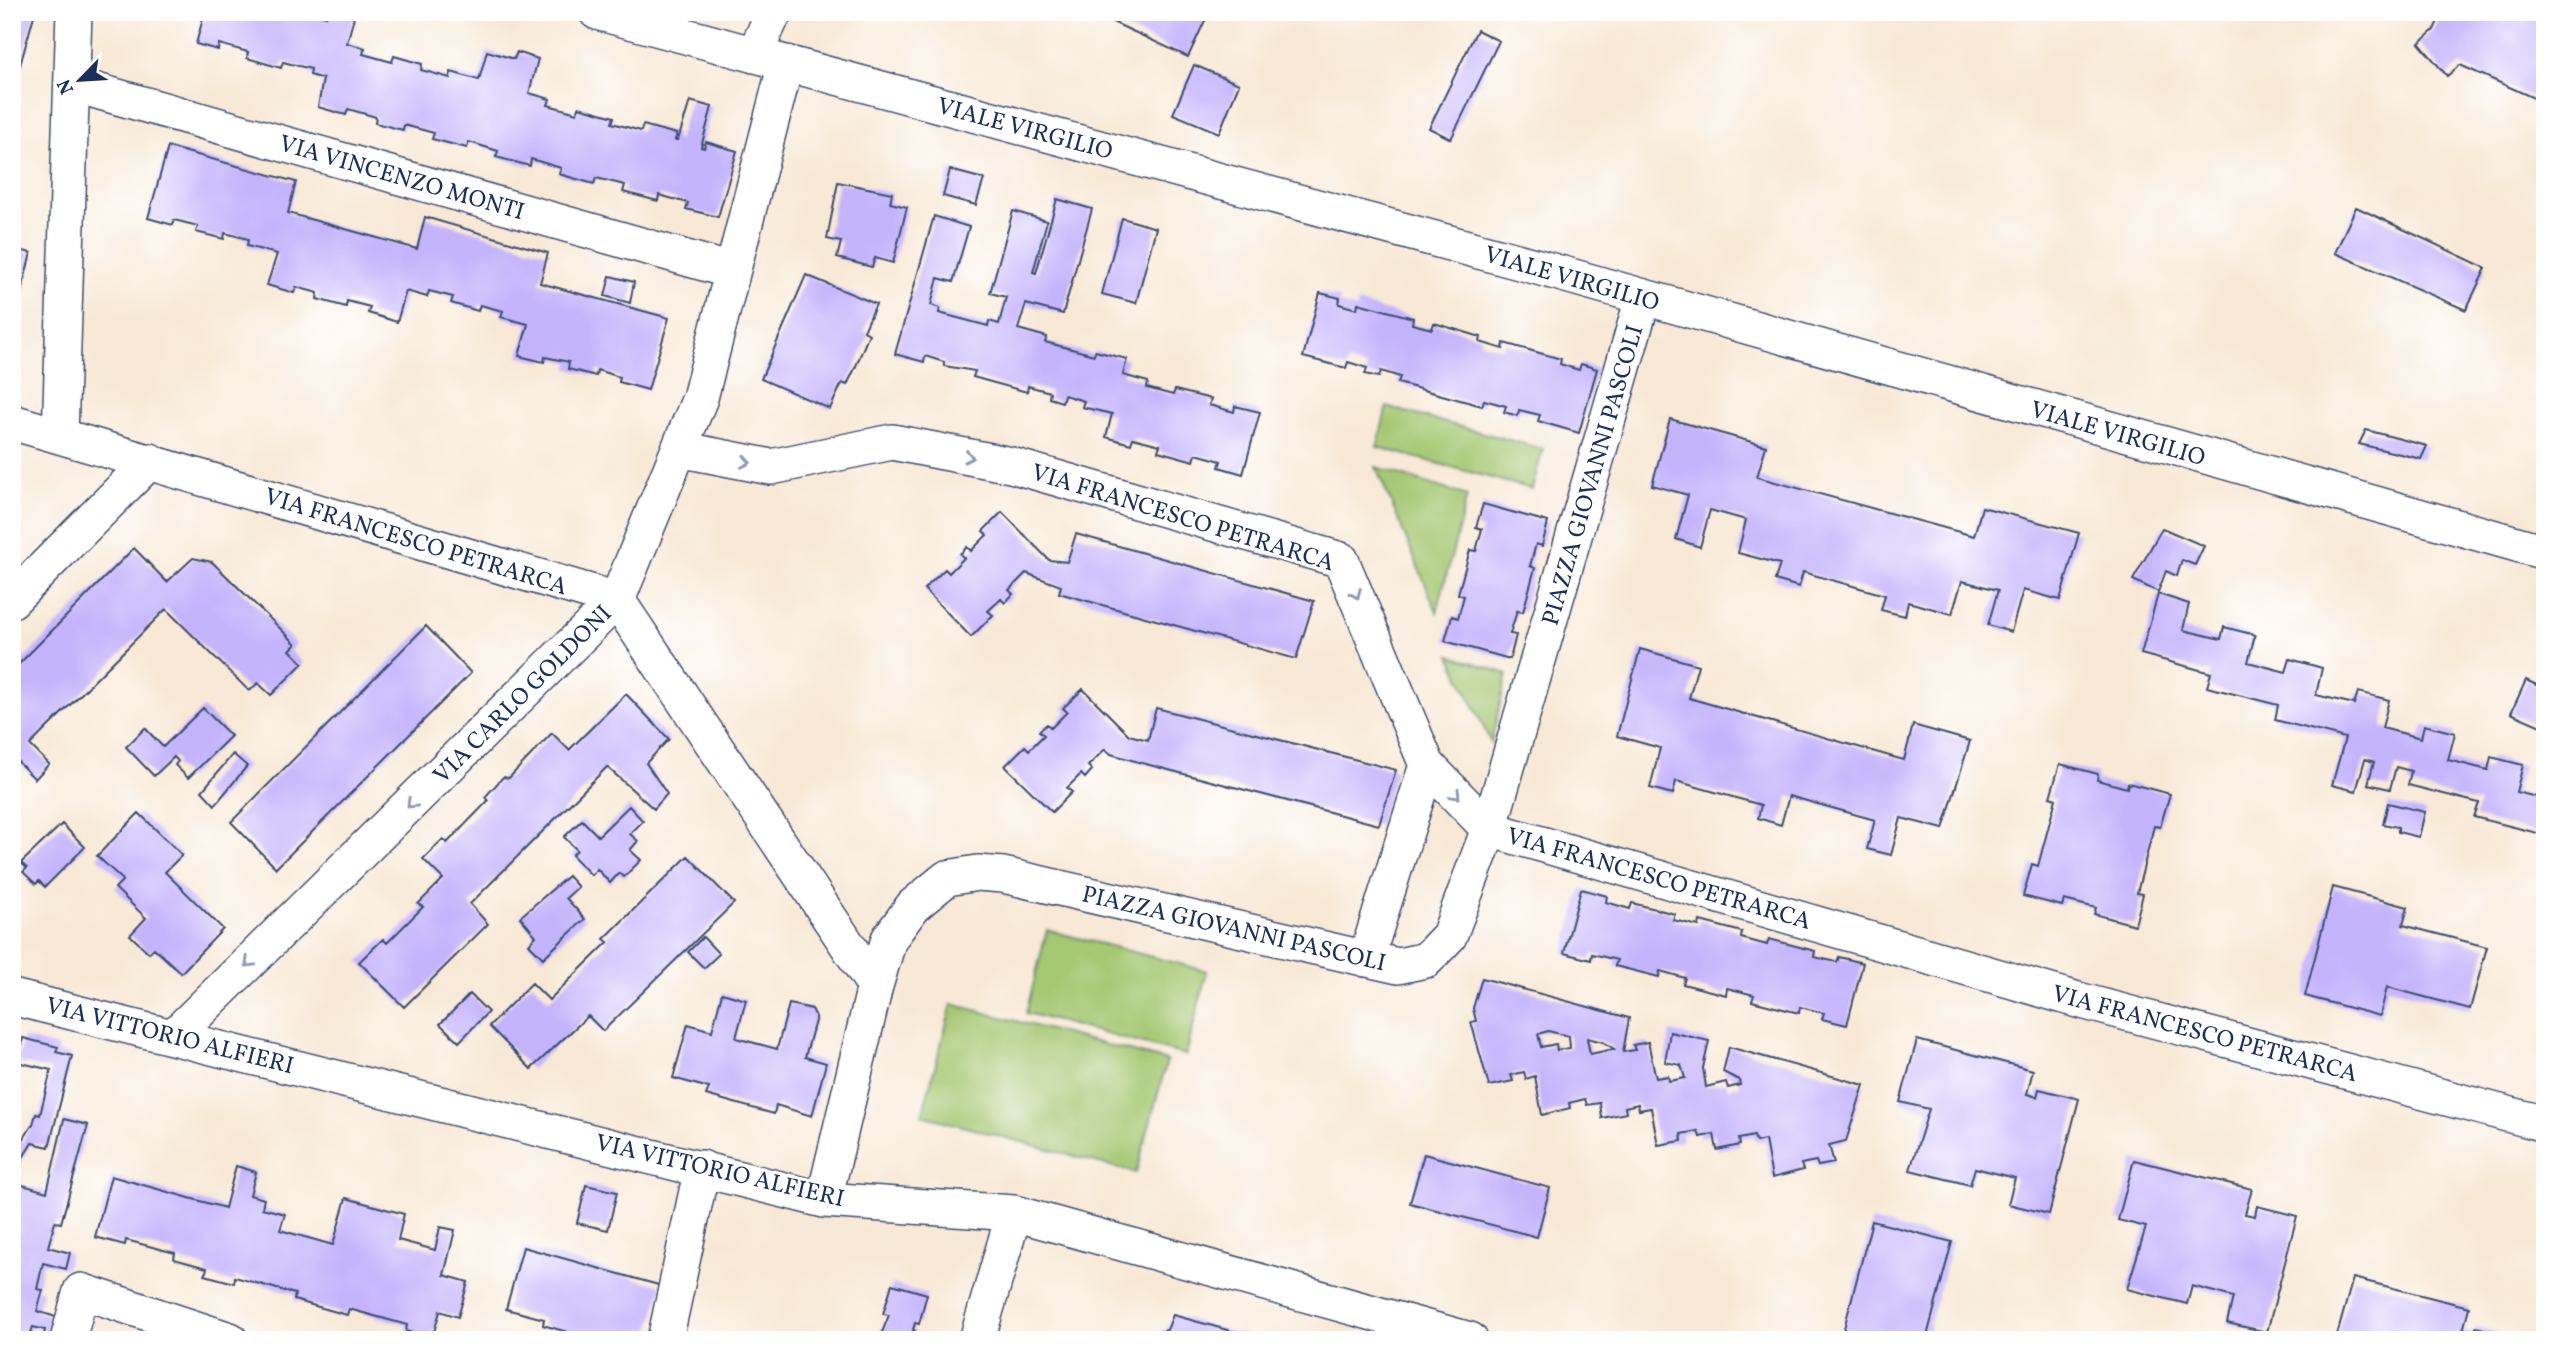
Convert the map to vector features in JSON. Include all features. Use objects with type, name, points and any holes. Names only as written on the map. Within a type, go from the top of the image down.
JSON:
[{"type":"street","points":[[60,435],[74,12]]},
{"type":"street","name":"VIALE VIRGILIO","points":[[597,12],[1643,298],[2545,552]]},
{"type":"street","name":"VIA CARLO GOLDONI","points":[[175,1035],[617,600],[700,398],[732,271],[770,59],[774,12]]},
{"type":"street","name":"VIA VINCENZO MONTI","points":[[72,84],[732,271]]},
{"type":"street","name":"PIAZZA GIOVANNI PASCOLI","points":[[824,1200],[875,986],[890,939],[913,906],[947,878],[978,873],[1036,881],[1398,966],[1426,960],[1449,936],[1489,829],[1643,298]]},
{"type":"street","name":"VIA FRANCESCO PETRARCA","points":[[12,422],[617,600]]},
{"type":"street","name":"VIA FRANCESCO PETRARCA","points":[[679,449],[771,467],[892,442],[1011,465],[1342,560],[1427,765],[1489,829],[2078,1000],[2545,1124]]},
{"type":"street","points":[[12,600],[150,461]]},
{"type":"street","points":[[617,600],[875,986]]},
{"type":"street","points":[[1366,959],[1427,765]]},
{"type":"street","name":"VIA VITTORIO ALFIERI","points":[[12,997],[175,1035],[824,1200],[1014,1213],[1470,1340]]},
{"type":"street","points":[[664,1340],[702,1168]]},
{"type":"street","points":[[977,1340],[1014,1213]]},
{"type":"street","points":[[68,1340],[81,1291],[230,1340]]},
{"type":"green space","points":[[1387,407],[1543,449],[1532,489],[1377,447]]},
{"type":"green space","points":[[1376,467],[1467,496],[1437,612]]},
{"type":"green space","points":[[1450,655],[1507,674],[1491,743]]},
{"type":"green space","points":[[1047,930],[1207,971],[1186,1055],[1026,1013]]},
{"type":"green space","points":[[952,1004],[1167,1061],[1136,1173],[922,1115]]},
{"type":"building","points":[[12,12],[35,12],[17,76],[12,75]]},
{"type":"building","points":[[197,12],[313,12],[326,16],[327,12],[336,12],[354,17],[347,43],[365,48],[363,54],[392,62],[394,56],[422,64],[421,70],[450,78],[451,72],[479,80],[487,51],[514,59],[517,52],[538,59],[529,93],[550,99],[548,105],[577,113],[579,107],[614,117],[612,123],[641,131],[643,125],[677,134],[675,140],[678,140],[690,101],[712,107],[701,147],[704,148],[706,142],[737,151],[718,217],[686,209],[688,203],[659,195],[658,201],[623,192],[625,185],[596,178],[594,184],[559,174],[561,168],[531,159],[530,166],[496,157],[498,151],[469,142],[467,148],[432,139],[434,133],[404,125],[403,130],[375,123],[376,117],[348,109],[346,115],[318,107],[323,79],[310,75],[311,69],[283,62],[281,68],[247,58],[248,52],[219,44],[218,50],[196,44],[204,15]]},
{"type":"building","points":[[1091,12],[1209,12],[1188,57]]},
{"type":"building","points":[[2442,12],[2545,12],[2545,103],[2460,65],[2447,76],[2419,43],[2434,30]]},
{"type":"building","points":[[1477,30],[1499,41],[1451,139],[1429,128]]},
{"type":"building","points":[[1194,65],[1239,84],[1219,133],[1173,114]]},
{"type":"building","points":[[168,147],[296,182],[288,213],[417,249],[425,217],[548,253],[540,283],[669,318],[648,390],[619,382],[620,377],[597,370],[596,376],[568,369],[569,362],[545,357],[544,362],[519,356],[528,324],[501,317],[503,311],[480,305],[478,311],[451,303],[453,297],[429,291],[427,297],[406,291],[397,322],[368,313],[370,307],[347,301],[346,307],[317,299],[318,293],[296,287],[294,293],[267,285],[277,254],[247,246],[248,239],[225,233],[224,239],[196,232],[198,226],[174,220],[173,225],[148,218]]},
{"type":"building","points":[[950,170],[984,179],[976,205],[943,196]]},
{"type":"building","points":[[838,182],[892,193],[890,203],[907,207],[893,263],[875,258],[872,267],[837,258],[841,242],[827,239]]},
{"type":"building","points":[[1057,199],[1092,209],[1063,314],[1026,304],[1018,329],[1047,337],[1045,342],[1094,355],[1095,351],[1127,359],[1123,375],[1148,382],[1147,388],[1173,395],[1175,390],[1211,399],[1209,405],[1234,412],[1235,406],[1260,412],[1243,474],[1219,467],[1221,461],[1196,454],[1194,461],[1158,451],[1160,445],[1133,438],[1131,444],[1106,437],[1112,414],[1082,407],[1084,401],[1064,395],[1062,402],[1049,398],[1050,392],[1028,386],[1027,392],[973,377],[975,371],[944,366],[944,362],[925,356],[924,362],[895,354],[934,216],[969,227],[953,282],[938,278],[931,305],[940,308],[939,313],[988,326],[989,321],[999,324],[1006,297],[990,293],[1013,211],[1047,221],[1033,272],[1036,273]]},
{"type":"building","points":[[2356,207],[2486,268],[2466,310],[2335,253]]},
{"type":"building","points":[[1122,218],[1156,228],[1136,303],[1102,294]]},
{"type":"building","points":[[12,248],[31,253],[16,313],[12,312]]},
{"type":"building","points":[[806,275],[876,304],[864,331],[869,334],[856,366],[847,385],[842,383],[830,409],[761,379]]},
{"type":"building","points":[[610,276],[634,282],[630,303],[605,296]]},
{"type":"building","points":[[1320,293],[1340,298],[1339,304],[1357,309],[1358,303],[1413,318],[1412,324],[1432,329],[1434,323],[1481,337],[1480,342],[1503,349],[1504,343],[1561,359],[1560,364],[1579,370],[1581,364],[1597,369],[1579,433],[1538,421],[1540,415],[1519,410],[1518,416],[1504,412],[1506,406],[1484,400],[1482,406],[1398,383],[1400,377],[1381,371],[1379,377],[1365,374],[1367,368],[1348,362],[1346,368],[1303,357]]},
{"type":"building","points":[[1670,419],[1766,446],[1757,477],[1974,536],[1982,507],[2079,533],[2060,600],[2023,590],[2011,632],[1988,625],[1998,590],[1962,581],[1952,614],[1908,602],[1905,616],[1881,610],[1885,595],[1803,572],[1799,587],[1775,580],[1780,564],[1738,553],[1746,520],[1710,510],[1700,547],[1676,539],[1688,495],[1652,485]]},
{"type":"building","points":[[2366,430],[2427,446],[2421,459],[2359,444]]},
{"type":"building","points":[[1483,504],[1548,522],[1542,546],[1536,544],[1530,566],[1535,568],[1523,612],[1517,611],[1510,634],[1516,635],[1510,659],[1445,641],[1452,616],[1458,618],[1464,596],[1458,594],[1470,550],[1476,551],[1482,529],[1476,527]]},
{"type":"building","points":[[1002,512],[1049,560],[1067,562],[1076,534],[1314,601],[1296,659],[1059,593],[1061,586],[1026,573],[1009,590],[1013,594],[1005,603],[1001,599],[988,611],[993,615],[971,637],[924,589],[945,569],[949,573],[964,558],[960,554],[967,547],[971,551],[987,535],[983,531]]},
{"type":"building","points":[[2162,528],[2204,546],[2195,565],[2182,560],[2177,576],[2166,571],[2158,592],[2133,580]]},
{"type":"building","points":[[134,548],[167,582],[193,558],[212,562],[296,644],[290,650],[303,663],[271,695],[258,683],[249,691],[166,609],[30,745],[49,764],[35,779],[12,756],[12,671]]},
{"type":"building","points":[[2158,594],[2189,604],[2183,630],[2221,639],[2224,627],[2255,635],[2248,662],[2286,672],[2290,659],[2322,668],[2316,695],[2354,704],[2358,692],[2389,700],[2382,728],[2421,738],[2424,725],[2455,733],[2448,760],[2488,770],[2491,757],[2523,765],[2516,792],[2545,799],[2545,835],[2474,817],[2479,803],[2408,785],[2411,771],[2396,767],[2390,789],[2368,784],[2374,762],[2365,759],[2356,791],[2332,785],[2345,738],[2275,720],[2278,705],[2207,687],[2211,673],[2141,654]]},
{"type":"building","points":[[426,626],[471,673],[276,868],[231,822]]},
{"type":"building","points":[[1640,649],[1698,665],[1689,698],[1893,757],[1904,760],[1913,725],[1970,741],[1943,829],[1901,818],[1891,855],[1867,849],[1875,820],[1789,796],[1781,825],[1758,818],[1761,805],[1676,781],[1673,794],[1650,788],[1660,748],[1617,736]]},
{"type":"building","points":[[2526,680],[2545,689],[2545,728],[2511,713]]},
{"type":"building","points":[[1083,689],[1129,735],[1148,740],[1156,708],[1396,770],[1379,825],[1142,763],[1111,754],[1105,749],[1088,766],[1092,770],[1085,778],[1081,774],[1067,788],[1072,792],[1052,812],[1005,766],[1025,746],[1029,750],[1044,735],[1039,731],[1047,724],[1051,728],[1067,712],[1063,708]]},
{"type":"building","points":[[626,694],[669,739],[646,763],[667,794],[654,809],[607,767],[470,904],[488,924],[404,1007],[359,962],[383,939],[387,943],[423,907],[418,904],[443,879],[423,859],[443,839],[447,843],[488,801],[485,797],[503,777],[509,778],[552,733],[569,750]]},
{"type":"building","points":[[203,708],[231,736],[188,778],[175,765],[178,761],[174,757],[154,776],[126,747],[145,728],[163,747]]},
{"type":"building","points":[[233,754],[247,766],[215,805],[202,791]]},
{"type":"building","points":[[2060,764],[2098,774],[2097,780],[2127,788],[2128,783],[2170,794],[2160,827],[2154,826],[2137,893],[2143,894],[2135,925],[2094,914],[2096,908],[2064,900],[2062,906],[2023,896],[2032,864],[2038,866],[2056,799],[2050,797]]},
{"type":"building","points":[[2388,803],[2425,812],[2419,837],[2398,832],[2398,827],[2383,824]]},
{"type":"building","points":[[629,806],[643,821],[630,834],[638,841],[630,850],[641,860],[624,877],[619,873],[610,883],[597,869],[591,875],[572,855],[577,850],[564,837],[582,820],[598,836]]},
{"type":"building","points":[[139,813],[182,855],[165,872],[223,929],[181,973],[154,948],[149,953],[130,935],[146,918],[115,888],[123,880],[97,856]]},
{"type":"building","points":[[62,824],[85,847],[45,887],[39,881],[36,884],[23,872],[27,868],[21,863]]},
{"type":"building","points":[[688,856],[734,903],[603,1031],[588,1016],[531,1069],[489,1026],[532,983],[549,1000],[608,942],[604,939]]},
{"type":"building","points":[[568,876],[578,887],[566,898],[585,919],[543,958],[529,944],[536,936],[520,917]]},
{"type":"building","points":[[2333,887],[2408,907],[2403,925],[2487,947],[2470,1009],[2387,987],[2380,1016],[2305,996]]},
{"type":"building","points":[[1581,889],[1607,896],[1606,902],[1630,909],[1632,903],[1675,914],[1673,920],[1699,926],[1700,921],[1742,932],[1741,938],[1767,945],[1769,939],[1815,951],[1814,957],[1837,962],[1839,957],[1863,963],[1847,1025],[1822,1019],[1824,1013],[1800,1007],[1799,1013],[1752,1001],[1754,995],[1727,988],[1726,995],[1683,984],[1685,978],[1660,971],[1659,977],[1615,966],[1617,960],[1592,954],[1591,960],[1564,953]]},
{"type":"building","points":[[703,937],[719,954],[704,968],[688,952]]},
{"type":"building","points":[[1482,978],[1629,1018],[1623,1052],[1635,1050],[1633,1045],[1648,1042],[1656,1078],[1668,1076],[1669,1081],[1685,1078],[1681,1065],[1665,1062],[1670,1032],[1709,1041],[1703,1068],[1706,1087],[1726,1082],[1728,1088],[1740,1085],[1739,1080],[1723,1072],[1729,1047],[1864,1085],[1846,1141],[1829,1145],[1834,1163],[1818,1166],[1816,1161],[1801,1164],[1803,1170],[1772,1178],[1765,1140],[1756,1142],[1754,1136],[1739,1139],[1740,1145],[1717,1150],[1714,1134],[1700,1137],[1698,1131],[1681,1134],[1682,1141],[1658,1145],[1651,1108],[1639,1110],[1638,1104],[1625,1107],[1626,1113],[1602,1118],[1600,1103],[1587,1105],[1585,1099],[1569,1103],[1570,1108],[1542,1115],[1535,1076],[1526,1079],[1524,1072],[1511,1075],[1513,1081],[1489,1086],[1471,1022],[1476,1021],[1473,1008]],"holes":[[[1548,1031],[1569,1036],[1570,1048],[1557,1050],[1556,1044],[1541,1047],[1538,1034]],[[1587,1038],[1603,1042],[1614,1049],[1590,1054]]]},
{"type":"building","points":[[722,993],[746,1000],[736,1038],[777,1049],[789,1004],[812,1009],[816,1017],[805,1057],[826,1063],[812,1116],[776,1105],[774,1114],[706,1095],[709,1088],[673,1078],[688,1024],[712,1031]]},
{"type":"building","points":[[470,994],[488,1012],[459,1042],[440,1024]]},
{"type":"building","points":[[23,1038],[58,1047],[56,1052],[72,1056],[49,1147],[32,1143],[17,1167],[12,1164],[12,1157],[33,1124],[36,1114],[40,1115],[51,1070],[17,1062]]},
{"type":"building","points":[[1917,1040],[2033,1070],[2027,1094],[2037,1097],[2039,1089],[2079,1099],[2049,1214],[2008,1204],[2015,1178],[1975,1168],[1970,1185],[1910,1170],[1929,1109],[1900,1102]]},
{"type":"building","points":[[64,1119],[88,1125],[61,1223],[55,1222],[48,1247],[70,1253],[66,1269],[43,1263],[37,1289],[43,1290],[37,1311],[59,1318],[53,1340],[43,1340],[45,1330],[33,1327],[29,1338],[12,1340],[12,1182],[47,1192]]},
{"type":"building","points":[[1424,1154],[1550,1188],[1537,1237],[1410,1203]]},
{"type":"building","points":[[2134,1160],[2252,1189],[2245,1214],[2255,1216],[2257,1206],[2297,1216],[2267,1332],[2227,1323],[2233,1297],[2192,1286],[2187,1304],[2127,1289],[2146,1227],[2118,1220]]},
{"type":"building","points":[[236,1166],[256,1172],[250,1195],[264,1199],[262,1208],[285,1214],[280,1230],[333,1245],[346,1198],[404,1214],[398,1240],[435,1250],[440,1227],[455,1230],[444,1275],[468,1282],[458,1317],[440,1311],[432,1339],[406,1331],[407,1325],[349,1309],[347,1315],[294,1300],[295,1294],[235,1277],[234,1283],[205,1275],[207,1268],[174,1259],[175,1253],[126,1240],[125,1245],[95,1237],[111,1176],[225,1208]]},
{"type":"building","points":[[586,1185],[617,1192],[608,1230],[577,1223]]},
{"type":"building","points":[[1872,1221],[1952,1242],[1926,1340],[1841,1340]]},
{"type":"building","points":[[523,1247],[662,1286],[648,1340],[595,1340],[543,1325],[544,1319],[506,1309]]},
{"type":"building","points":[[2353,1278],[2469,1307],[2463,1331],[2475,1334],[2476,1327],[2516,1337],[2515,1340],[2336,1339]]},
{"type":"building","points":[[892,1284],[927,1294],[919,1324],[915,1323],[913,1340],[879,1340],[889,1315],[883,1314]]},
{"type":"building","points":[[1173,1315],[1260,1340],[1119,1340],[1167,1330]]}]
